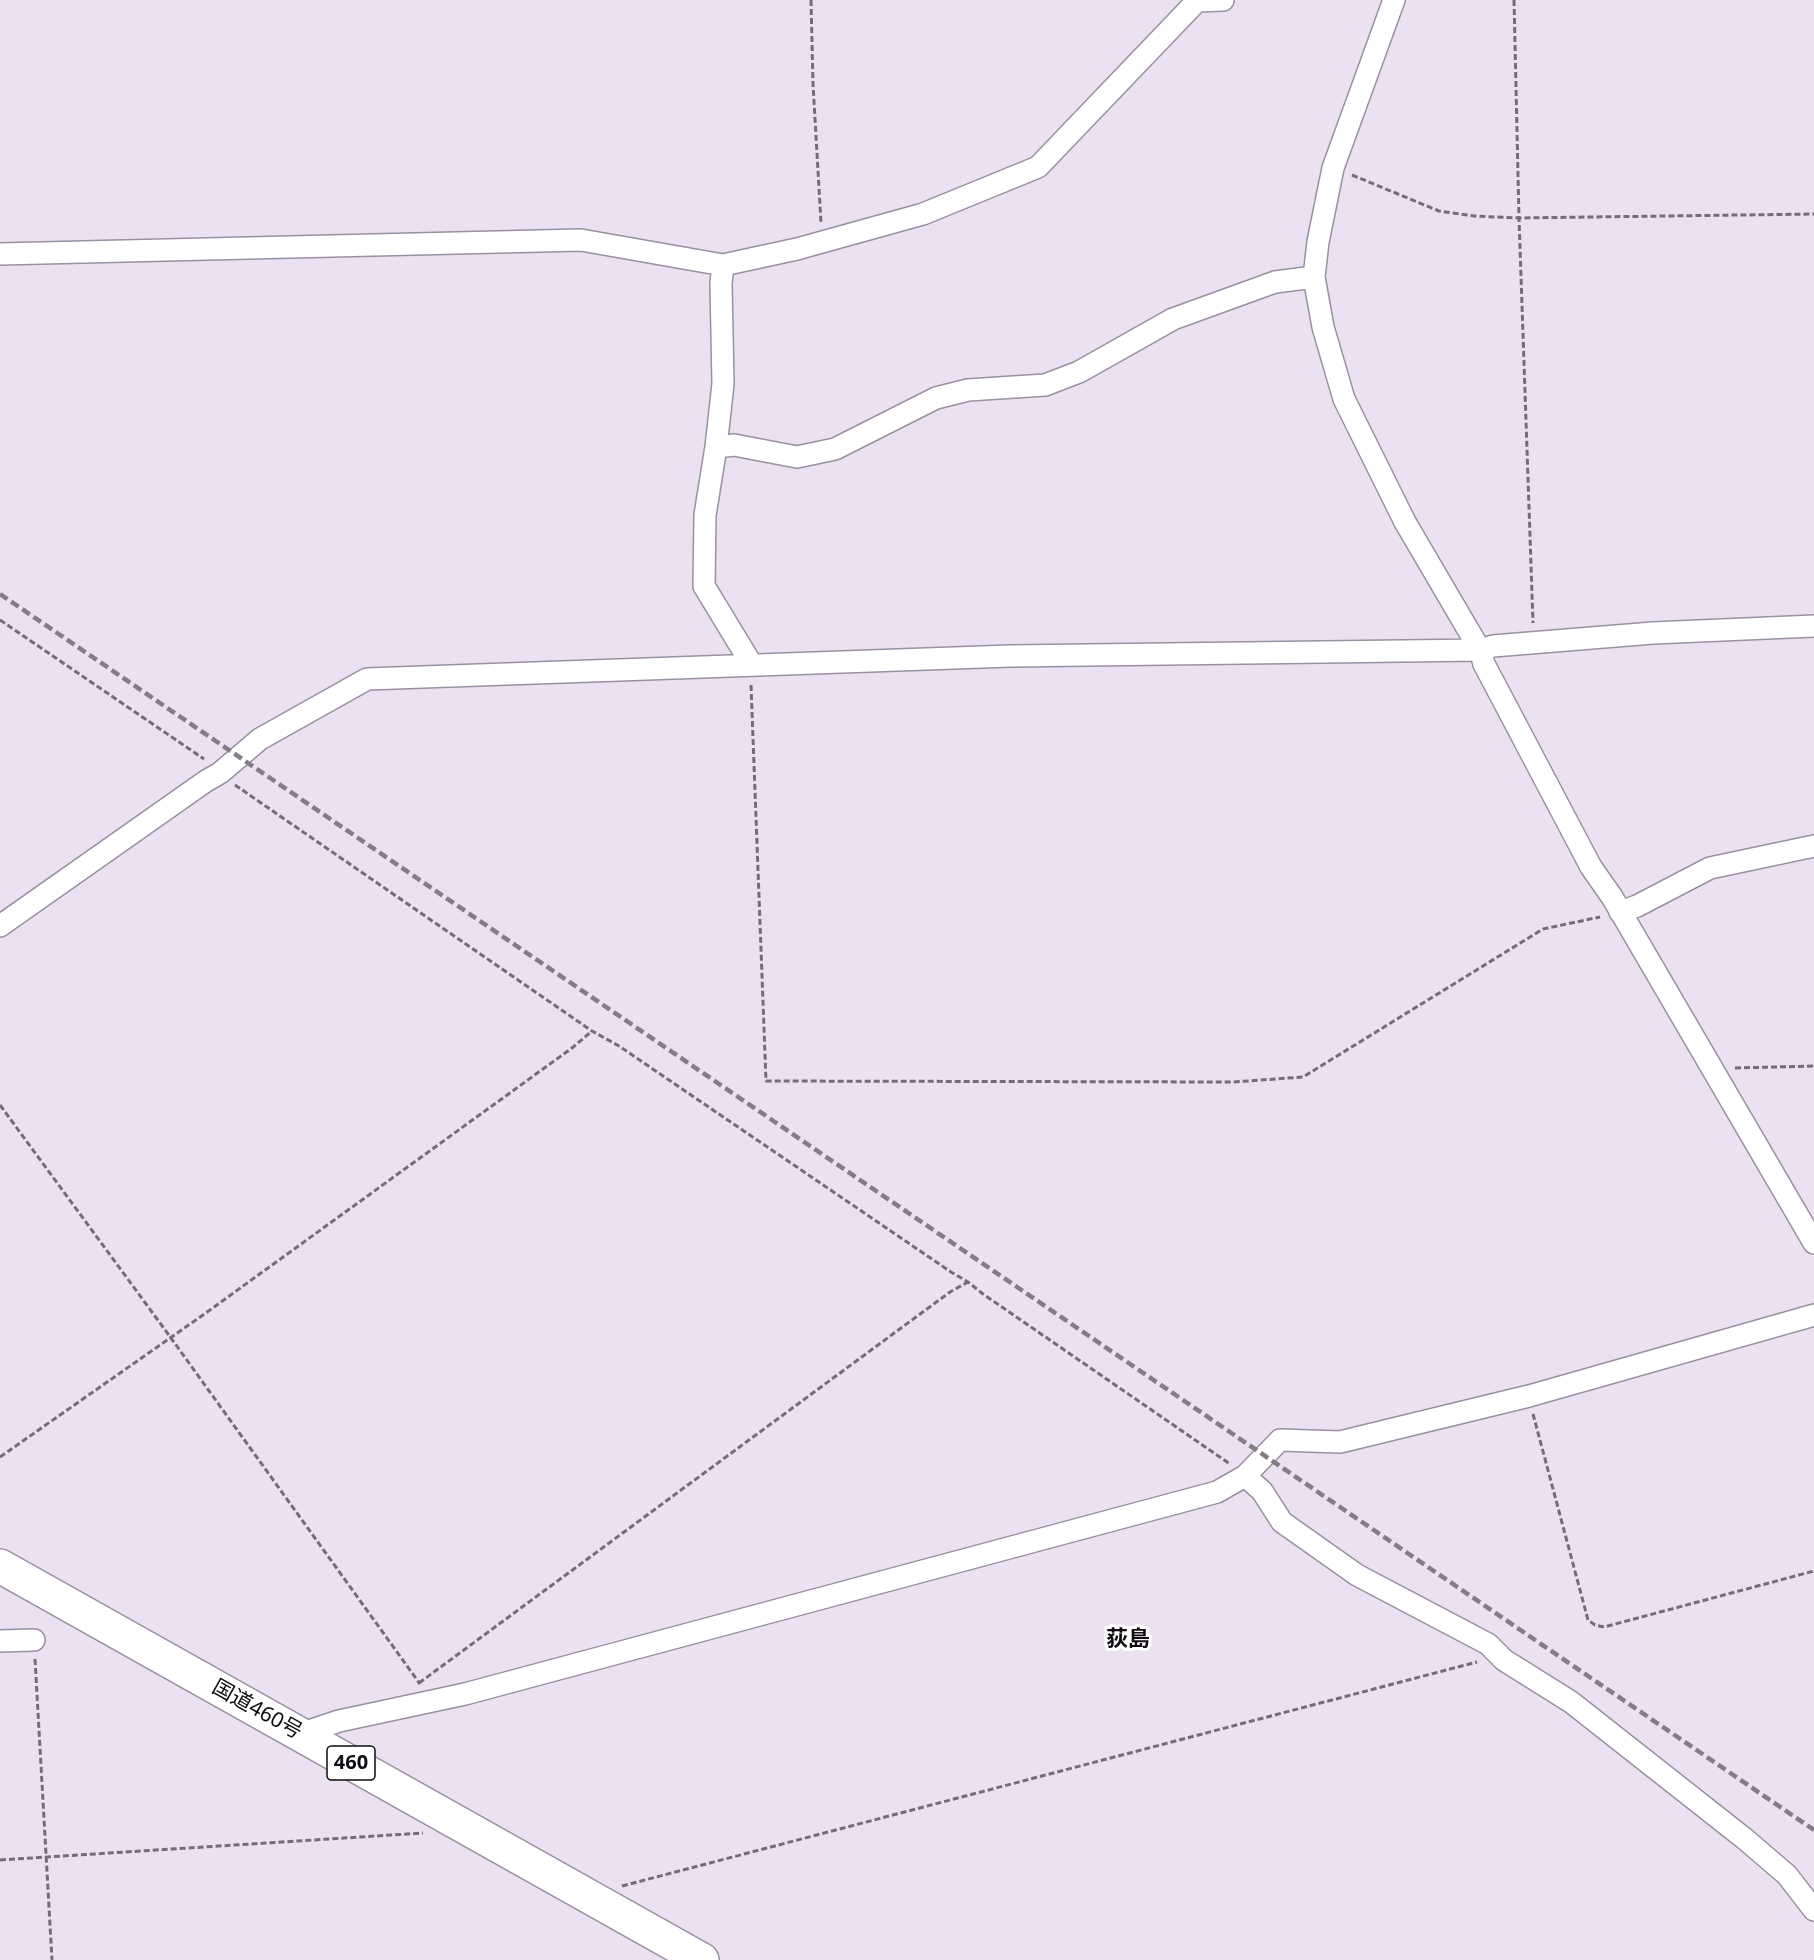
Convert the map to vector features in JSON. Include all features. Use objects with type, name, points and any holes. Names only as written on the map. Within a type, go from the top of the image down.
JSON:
[{"type":"highway","name":"国道460号","points":[[0,1566],[702,1960]]},
{"type":"street","points":[[0,254],[581,240],[723,265],[821,243],[922,214],[1038,167],[1197,1],[1223,0]]},
{"type":"street","points":[[1394,0],[1334,168],[1318,242],[1314,276],[1323,327],[1344,399],[1405,522],[1480,650],[1484,664],[1586,857],[1612,897],[1814,1243]]},
{"type":"street","points":[[723,265],[721,283],[723,384],[705,515],[704,586],[752,665]]},
{"type":"street","points":[[716,447],[734,445],[797,457],[835,449],[936,398],[968,390],[1045,385],[1079,372],[1173,319],[1275,282],[1314,276]]},
{"type":"street","points":[[0,926],[220,773],[260,739],[367,679],[1010,656],[1480,650],[1493,646],[1653,633],[1814,626]]},
{"type":"street","points":[[1620,912],[1637,906],[1710,868],[1814,846]]},
{"type":"street","points":[[300,1734],[339,1721],[432,1701],[1217,1492],[1245,1476],[1280,1440],[1340,1442],[1529,1396],[1814,1315]]},
{"type":"street","points":[[1245,1476],[1262,1491],[1282,1522],[1357,1575],[1488,1644],[1496,1654],[1571,1702],[1745,1839],[1787,1875],[1814,1910]]},
{"type":"street","points":[[0,1641],[34,1640]]},
{"type":"path","points":[[811,0],[821,243]]},
{"type":"path","points":[[1514,0],[1534,642]]},
{"type":"path","points":[[1334,168],[1439,210],[1474,216],[1519,218],[1814,214]]},
{"type":"path","points":[[0,620],[207,761],[250,796],[592,1031],[619,1046],[968,1282],[1245,1476]]},
{"type":"path","points":[[752,665],[751,692],[766,1081],[1233,1082],[1303,1077],[1543,929],[1620,912]]},
{"type":"path","points":[[0,1457],[171,1338],[572,1048],[592,1031]]},
{"type":"path","points":[[1712,1070],[1814,1066]]},
{"type":"path","points":[[0,1105],[432,1701]]},
{"type":"path","points":[[419,1683],[950,1292],[968,1282]]},
{"type":"path","points":[[1529,1396],[1588,1620],[1595,1625],[1604,1627],[1814,1571]]},
{"type":"path","points":[[34,1640],[52,1960]]},
{"type":"path","points":[[598,1902],[625,1884],[1469,1665],[1496,1654]]},
{"type":"path","points":[[0,1860],[424,1833]]},
{"type":"railway","points":[[0,594],[1814,1830]]},
{"type":"district","name":"荻島","points":[[1128,1640]]}]
